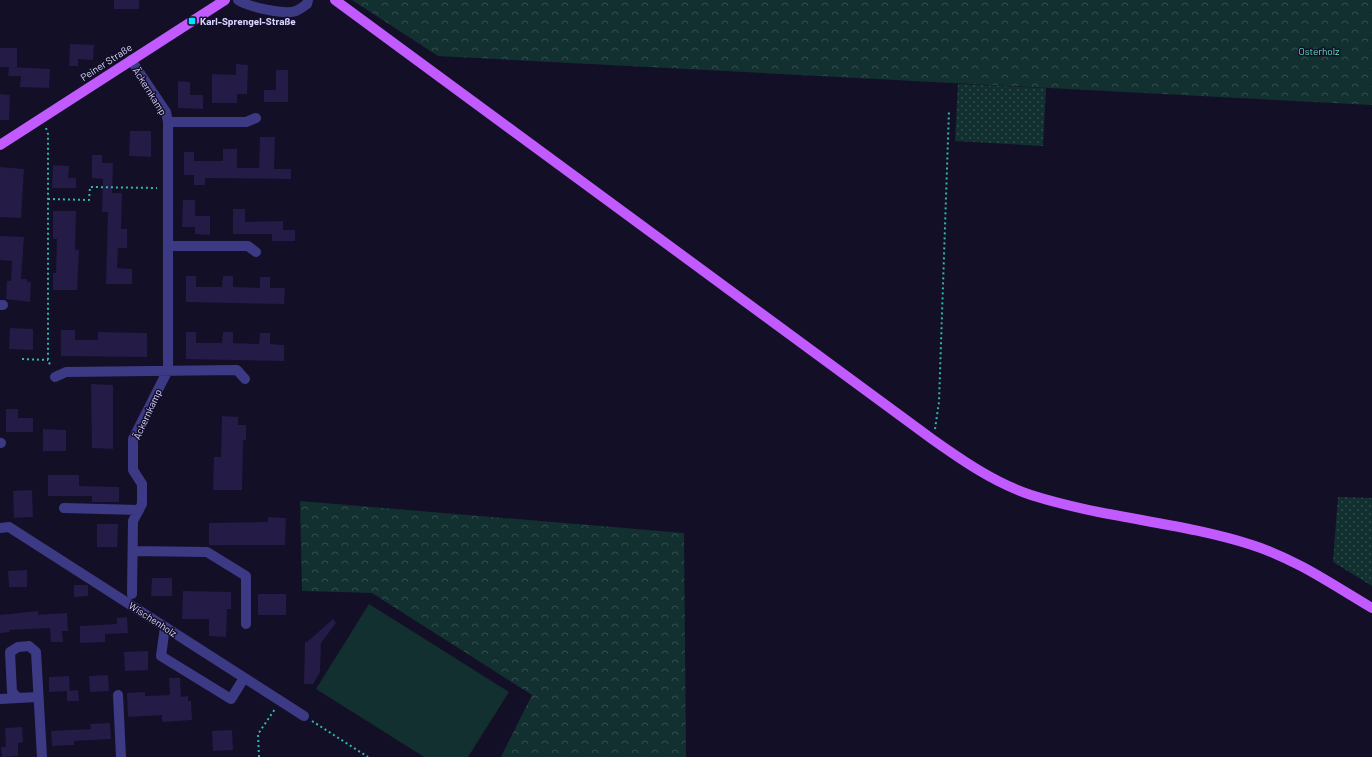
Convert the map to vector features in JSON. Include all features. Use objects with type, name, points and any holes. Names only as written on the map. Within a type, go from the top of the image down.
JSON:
[{"type":"main road","name":"Peiner Straße","points":[[0,145],[225,0]]},
{"type":"main road","points":[[335,0],[972,467],[997,480],[1031,494],[1096,511],[1226,538],[1272,552],[1297,563],[1372,608]]},
{"type":"street","points":[[238,0],[246,5],[282,11],[296,11],[307,4],[308,0]]},
{"type":"street","name":"Äckernkamp","points":[[131,60],[166,112],[168,122],[169,188],[168,370],[133,439],[133,470],[142,484],[142,504],[133,521],[132,594]]},
{"type":"street","name":"Äckernkamp","points":[[168,122],[246,122],[256,118]]},
{"type":"street","points":[[168,246],[248,246],[256,252]]},
{"type":"street","points":[[55,377],[66,372],[237,370],[245,379]]},
{"type":"street","points":[[64,508],[139,510]]},
{"type":"street","name":"Wischenholz","points":[[0,528],[9,527],[304,716]]},
{"type":"street","points":[[133,551],[207,552],[246,576],[246,624]]},
{"type":"street","points":[[165,627],[161,656],[231,699],[244,678]]},
{"type":"street","points":[[18,698],[12,692],[10,652],[18,647],[29,646],[36,652],[42,757]]},
{"type":"street","points":[[118,695],[121,757]]},
{"type":"street","points":[[0,699],[38,697]]},
{"type":"path","points":[[932,439],[937,424],[939,402],[949,110]]},
{"type":"path","points":[[43,117],[48,134],[48,360],[55,377]]},
{"type":"path","points":[[48,199],[89,200],[90,187],[169,188]]},
{"type":"path","points":[[22,359],[48,360]]},
{"type":"path","points":[[259,757],[258,734],[280,701]]},
{"type":"path","points":[[304,716],[368,757]]},
{"type":"green space","name":"Osterholz","points":[[352,0],[1372,0],[1372,105],[438,56]]},
{"type":"green space","points":[[958,84],[1046,88],[1043,146],[955,141]]},
{"type":"green space","points":[[1338,497],[1372,498],[1372,586],[1333,562]]},
{"type":"green space","points":[[300,501],[684,533],[686,757],[501,757],[532,695],[372,593],[302,591]]},
{"type":"green space","points":[[369,604],[509,692],[468,757],[424,757],[316,689]]},
{"type":"building","points":[[114,0],[139,0],[139,9],[114,9]]},
{"type":"building","points":[[70,44],[94,45],[93,60],[78,59],[78,66],[69,66]]},
{"type":"building","points":[[0,48],[17,48],[17,67],[0,67]]},
{"type":"building","points":[[236,64],[248,65],[247,94],[237,94],[237,103],[212,103],[212,74],[236,75]]},
{"type":"building","points":[[9,67],[50,69],[49,88],[20,87],[21,76],[8,76]]},
{"type":"building","points":[[276,70],[288,70],[288,102],[264,102],[264,90],[276,90]]},
{"type":"building","points":[[178,81],[190,82],[190,95],[203,95],[203,109],[178,108]]},
{"type":"building","points":[[0,94],[10,95],[9,120],[0,120]]},
{"type":"building","points":[[130,131],[151,131],[151,157],[129,156]]},
{"type":"building","points":[[260,137],[275,137],[274,169],[291,169],[291,179],[205,178],[205,185],[194,185],[194,175],[184,175],[184,152],[194,152],[194,161],[223,161],[223,149],[237,149],[237,168],[259,168]]},
{"type":"building","points":[[92,155],[102,155],[102,163],[113,163],[112,193],[122,193],[121,229],[127,229],[127,248],[118,248],[117,268],[132,269],[132,284],[106,284],[108,212],[102,212],[103,179],[92,178]]},
{"type":"building","points":[[53,165],[69,166],[68,178],[76,178],[76,188],[52,188]]},
{"type":"building","points":[[0,167],[24,169],[21,218],[0,217]]},
{"type":"building","points":[[183,200],[195,200],[195,216],[210,216],[210,235],[195,234],[195,227],[182,227]]},
{"type":"building","points":[[233,209],[245,209],[245,222],[283,221],[283,230],[295,230],[295,241],[272,241],[272,234],[233,234]]},
{"type":"building","points":[[53,211],[76,211],[75,250],[79,250],[77,290],[53,290],[53,273],[56,273],[57,239],[53,239]]},
{"type":"building","points":[[0,236],[24,237],[21,279],[27,279],[27,282],[31,282],[30,302],[6,299],[7,281],[11,281],[12,261],[0,260]]},
{"type":"building","points":[[186,276],[196,276],[196,287],[222,287],[223,276],[233,276],[233,287],[260,288],[260,277],[270,277],[270,288],[285,288],[284,304],[186,302]]},
{"type":"building","points":[[10,328],[33,329],[33,350],[9,349]]},
{"type":"building","points":[[61,330],[75,330],[75,340],[98,340],[98,332],[147,333],[147,357],[61,356]]},
{"type":"building","points":[[186,332],[196,332],[196,343],[222,343],[223,332],[233,332],[233,343],[259,344],[260,333],[270,333],[270,344],[284,345],[284,361],[186,359]]},
{"type":"building","points":[[91,384],[113,385],[113,449],[92,448]]},
{"type":"building","points":[[6,409],[18,409],[18,418],[33,418],[33,432],[6,432]]},
{"type":"building","points":[[222,416],[238,417],[238,425],[246,425],[246,440],[243,440],[242,490],[213,490],[214,457],[221,457]]},
{"type":"building","points":[[43,429],[66,430],[66,451],[43,451]]},
{"type":"building","points":[[48,475],[79,475],[79,486],[119,487],[119,502],[92,502],[92,496],[48,496]]},
{"type":"building","points":[[32,490],[33,517],[14,518],[13,491]]},
{"type":"building","points":[[268,517],[286,518],[285,545],[209,545],[209,523],[268,522]]},
{"type":"building","points":[[97,524],[118,524],[117,547],[97,547]]},
{"type":"building","points":[[27,570],[27,587],[9,587],[8,571]]},
{"type":"building","points":[[152,578],[172,578],[172,596],[151,596]]},
{"type":"building","points":[[74,585],[88,585],[88,596],[74,597]]},
{"type":"building","points":[[183,591],[231,592],[231,609],[227,609],[226,637],[209,636],[209,619],[182,619]]},
{"type":"building","points":[[258,594],[286,594],[286,615],[258,615]]},
{"type":"building","points":[[38,611],[38,615],[67,613],[68,631],[62,631],[63,642],[51,642],[50,628],[9,630],[10,632],[0,633],[0,615]]},
{"type":"building","points":[[127,617],[128,633],[105,634],[105,642],[80,643],[80,626],[117,624],[117,618]]},
{"type":"building","points":[[333,619],[336,623],[321,643],[320,672],[313,684],[304,684],[305,642],[307,642]]},
{"type":"building","points":[[148,651],[148,670],[125,671],[124,652]]},
{"type":"building","points":[[108,675],[109,691],[90,692],[89,676]]},
{"type":"building","points":[[69,676],[70,691],[78,690],[79,701],[67,701],[67,691],[49,692],[49,677]]},
{"type":"building","points":[[169,678],[180,678],[181,697],[188,696],[188,701],[191,701],[192,720],[162,722],[162,715],[128,717],[127,693],[145,692],[145,696],[170,695]]},
{"type":"building","points":[[110,723],[111,739],[74,741],[74,745],[52,746],[51,731],[91,729],[90,724]]},
{"type":"building","points":[[22,727],[23,742],[18,743],[18,756],[2,757],[1,747],[6,747],[5,728]]},
{"type":"building","points":[[232,730],[233,750],[213,751],[212,731]]},
{"type":"place","name":"Karl-Sprengel-Straße","points":[[192,21]]}]
